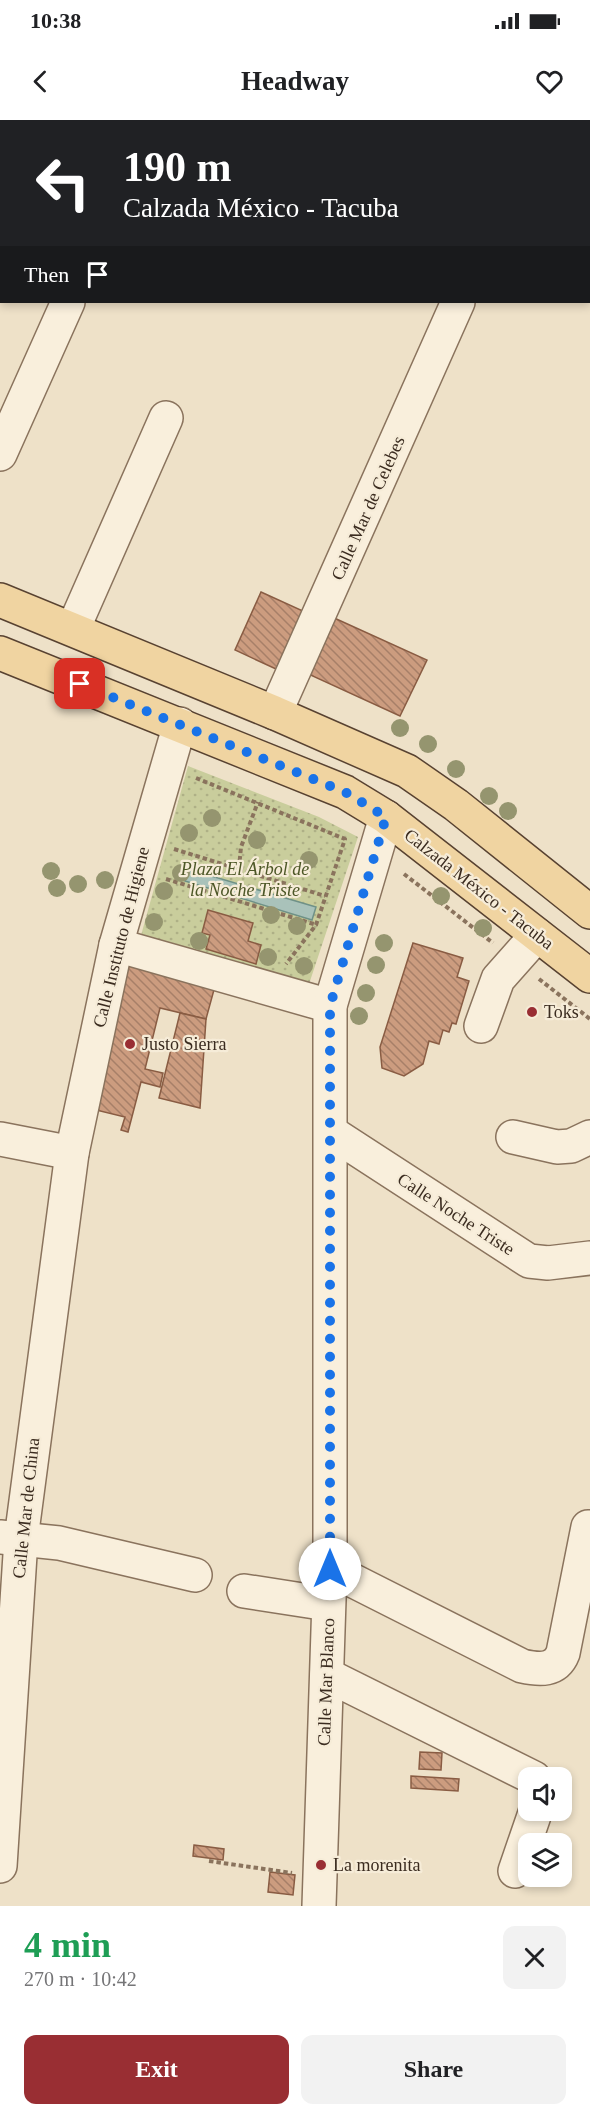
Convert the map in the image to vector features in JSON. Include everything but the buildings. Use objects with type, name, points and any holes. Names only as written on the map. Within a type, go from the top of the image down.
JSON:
[{"type":"main road","points":[[0,600],[275,713],[406,771],[456,805],[590,912]]},
{"type":"main road","name":"Calzada México - Tacuba","points":[[0,652],[345,792],[386,817],[590,976]]},
{"type":"street","points":[[0,454],[68,303]]},
{"type":"street","name":"Calle Mar de Celebes","points":[[275,713],[458,303]]},
{"type":"street","points":[[73,629],[166,418]]},
{"type":"street","name":"Calle Instituto de Higiene","points":[[72,1153],[116,945],[180,724]]},
{"type":"street","name":"Calle Mar Blanco","points":[[320,1891],[330,1569],[332,1133],[330,1006],[386,817]]},
{"type":"street","points":[[481,1026],[498,979],[537,935]]},
{"type":"street","points":[[116,945],[330,1006]]},
{"type":"street","points":[[513,1137],[557,1148],[572,1146],[587,1131]]},
{"type":"street","name":"Calle Noche Triste","points":[[332,1133],[529,1261],[548,1263],[590,1258]]},
{"type":"street","points":[[0,1139],[72,1153]]},
{"type":"street","name":"Calle Mar de China","points":[[0,1866],[10,1538],[72,1153]]},
{"type":"street","points":[[330,1569],[522,1666],[537,1669],[550,1668],[560,1662],[563,1653],[588,1527]]},
{"type":"street","points":[[10,1538],[58,1543],[195,1575]]},
{"type":"street","points":[[243,1590],[328,1604]]},
{"type":"street","points":[[327,1675],[518,1770]]},
{"type":"street","points":[[515,1871],[532,1821]]},
{"type":"path","points":[[169,766],[345,838],[316,925],[285,966]]},
{"type":"path","points":[[238,868],[242,847],[258,802]]},
{"type":"path","points":[[168,848],[326,896]]},
{"type":"path","points":[[136,870],[352,936]]},
{"type":"path","points":[[209,1862],[320,1891]]},
{"type":"green space","name":"Plaza El Árbol de la Noche Triste","points":[[188,766],[319,817],[358,837],[308,987],[140,939]]},
{"type":"water","points":[[188,869],[316,907],[312,920],[185,881]]},
{"type":"place","name":"Toks","points":[[532,1012]]},
{"type":"place","name":"Justo Sierra","points":[[130,1044]]},
{"type":"place","name":"La morenita","points":[[321,1865]]},
{"type":"route","points":[[80,684],[345,792],[386,817],[376,859],[330,1006],[332,1133],[330,1569]]}]
